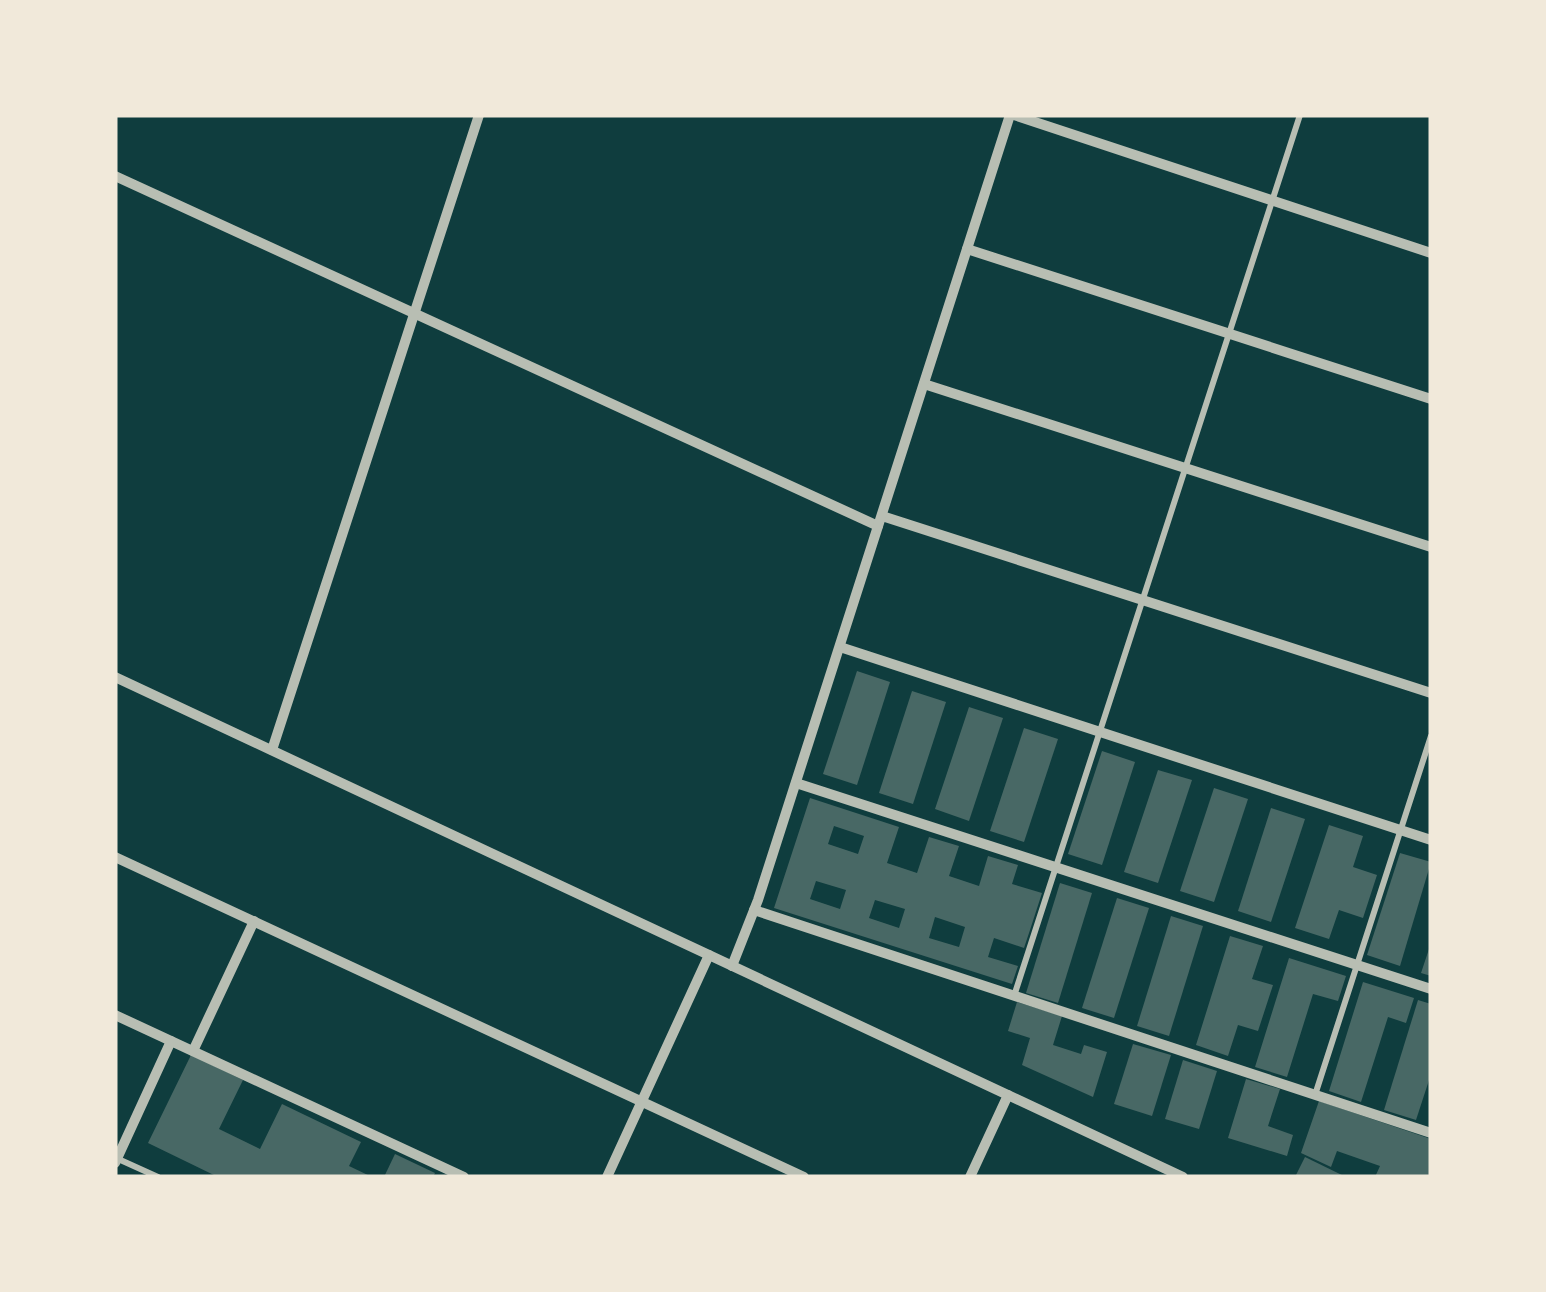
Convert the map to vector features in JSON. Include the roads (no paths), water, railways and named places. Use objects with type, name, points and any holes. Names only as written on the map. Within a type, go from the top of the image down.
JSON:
[{"type":"street","points":[[272,750],[478,115]]},
{"type":"street","points":[[732,966],[754,910],[1012,115],[1431,253]]},
{"type":"street","points":[[115,176],[880,521],[1431,693]]},
{"type":"street","points":[[967,249],[1431,399]]},
{"type":"street","points":[[924,384],[1431,547]]},
{"type":"street","points":[[840,647],[1431,840]]},
{"type":"street","points":[[115,677],[1184,1177]]},
{"type":"street","points":[[796,782],[1431,988]]},
{"type":"street","points":[[115,857],[804,1177]]},
{"type":"street","points":[[754,910],[1431,1132]]},
{"type":"street","points":[[193,1051],[254,921]]},
{"type":"street","points":[[607,1177],[708,954]]},
{"type":"street","points":[[115,1015],[464,1177]]},
{"type":"street","points":[[116,1160],[171,1041]]},
{"type":"street","points":[[970,1177],[1008,1095]]},
{"type":"lane","points":[[1014,996],[1300,115]]},
{"type":"lane","points":[[1315,1095],[1431,736]]},
{"type":"lane","points":[[116,1160],[158,1177]]}]
